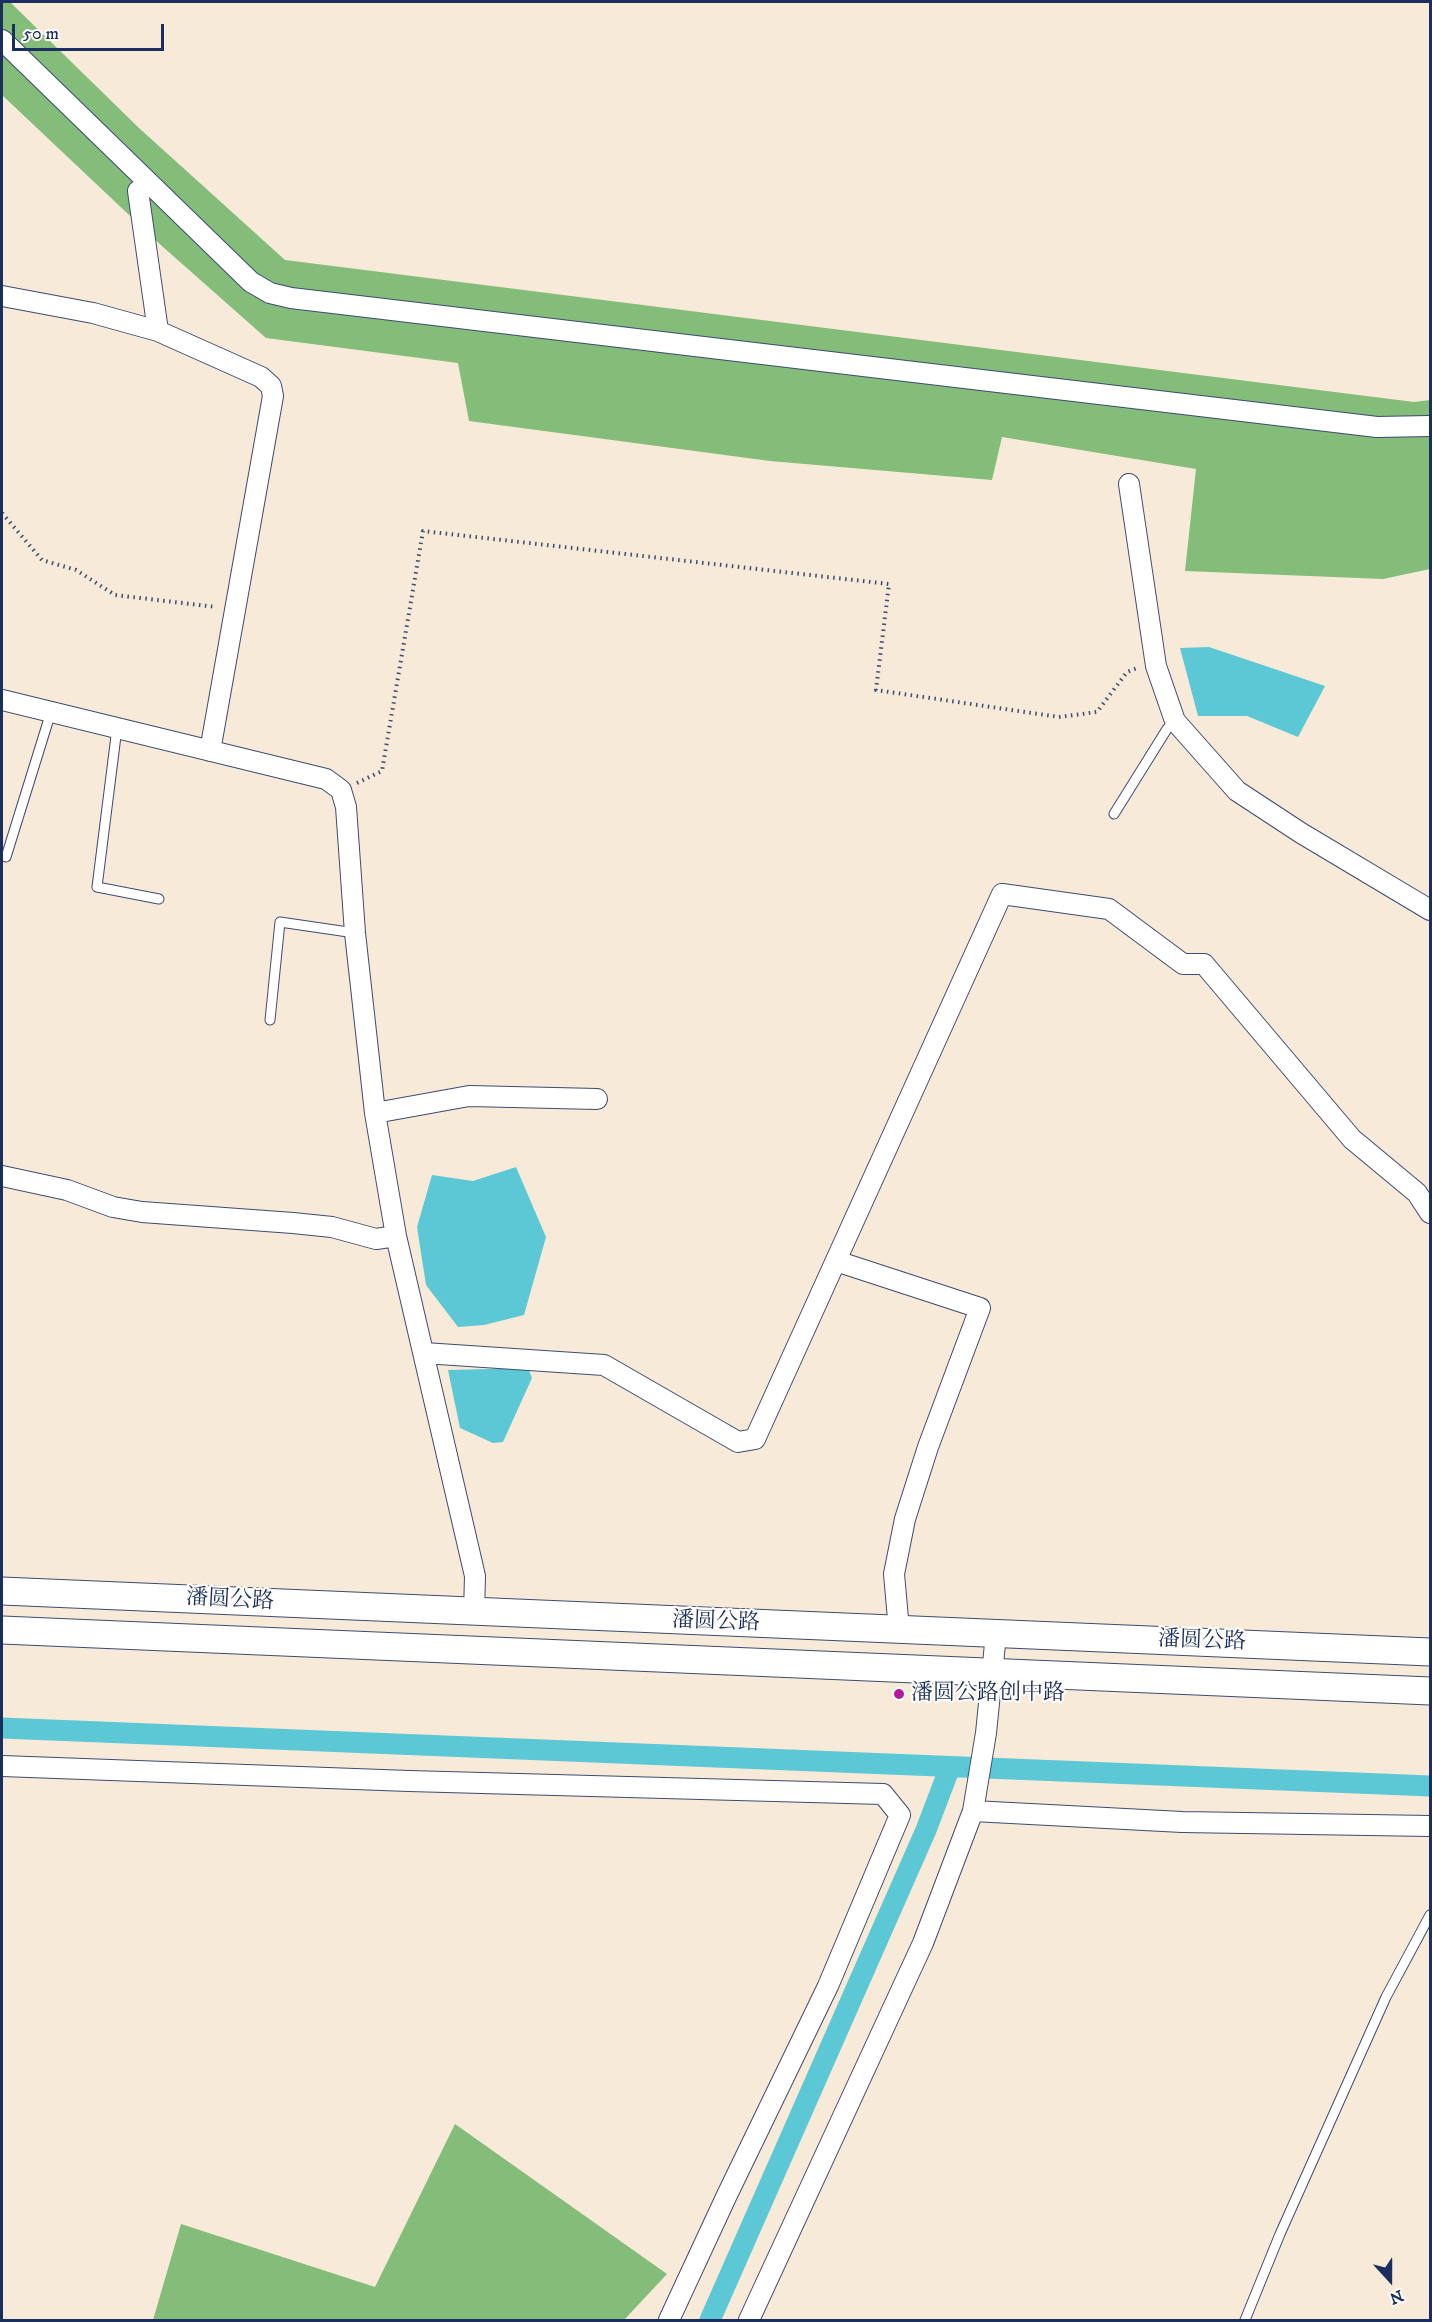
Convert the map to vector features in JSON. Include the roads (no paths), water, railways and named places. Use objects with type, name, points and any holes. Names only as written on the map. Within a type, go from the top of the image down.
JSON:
[{"type":"main road","name":"潘圆公路","points":[[2,1591],[474,1613],[1431,1652]]},
{"type":"main road","name":"潘圆公路","points":[[2,1630],[1431,1691]]},
{"type":"street","points":[[2,40],[251,282],[270,292],[291,298],[1377,427],[1431,426]]},
{"type":"street","points":[[148,183],[138,191],[158,331]]},
{"type":"street","points":[[2,296],[93,313],[158,331],[261,376],[271,386],[273,396],[210,751]]},
{"type":"street","points":[[1129,484],[1156,666],[1175,721],[1237,791],[1301,833],[1431,910]]},
{"type":"street","points":[[2,700],[326,779],[341,790],[346,807],[355,933],[375,1113],[396,1236],[475,1576],[474,1613]]},
{"type":"street","points":[[424,1353],[604,1365],[738,1442],[755,1439],[1002,894],[1108,909],[1183,964],[1204,964],[1352,1139],[1417,1193],[1431,1213]]},
{"type":"street","points":[[375,1113],[469,1096],[597,1099]]},
{"type":"street","points":[[2,1176],[67,1190],[113,1207],[142,1212],[293,1222],[332,1227],[376,1239],[396,1236]]},
{"type":"street","points":[[836,1261],[980,1308],[928,1448],[905,1519],[894,1574],[899,1630]]},
{"type":"street","points":[[749,2320],[923,1943],[974,1811],[996,1634]]},
{"type":"street","points":[[2,1766],[409,1781],[883,1794],[900,1815],[828,1986],[669,2320]]},
{"type":"street","points":[[974,1811],[1182,1822],[1431,1826]]},
{"type":"lane","points":[[6,857],[51,712]]},
{"type":"lane","points":[[1114,814],[1167,729],[1175,721]]},
{"type":"lane","points":[[117,728],[97,887],[159,899]]},
{"type":"lane","points":[[270,1020],[280,922],[355,933]]},
{"type":"lane","points":[[1245,2320],[1280,2234],[1386,1997],[1431,1915]]},
{"type":"water","points":[[1209,647],[1325,686],[1298,737],[1247,716],[1198,716],[1180,648]]},
{"type":"water","points":[[516,1167],[546,1237],[524,1315],[484,1325],[458,1327],[426,1285],[417,1227],[432,1175],[473,1181]]},
{"type":"water","points":[[528,1368],[532,1378],[503,1442],[493,1443],[460,1428],[448,1370]]},
{"type":"waterway","points":[[2,1728],[1430,1786]]},
{"type":"waterway","points":[[710,2320],[926,1830],[950,1767]]},
{"type":"place","name":"潘圆公路创中路","points":[[899,1694]]}]
